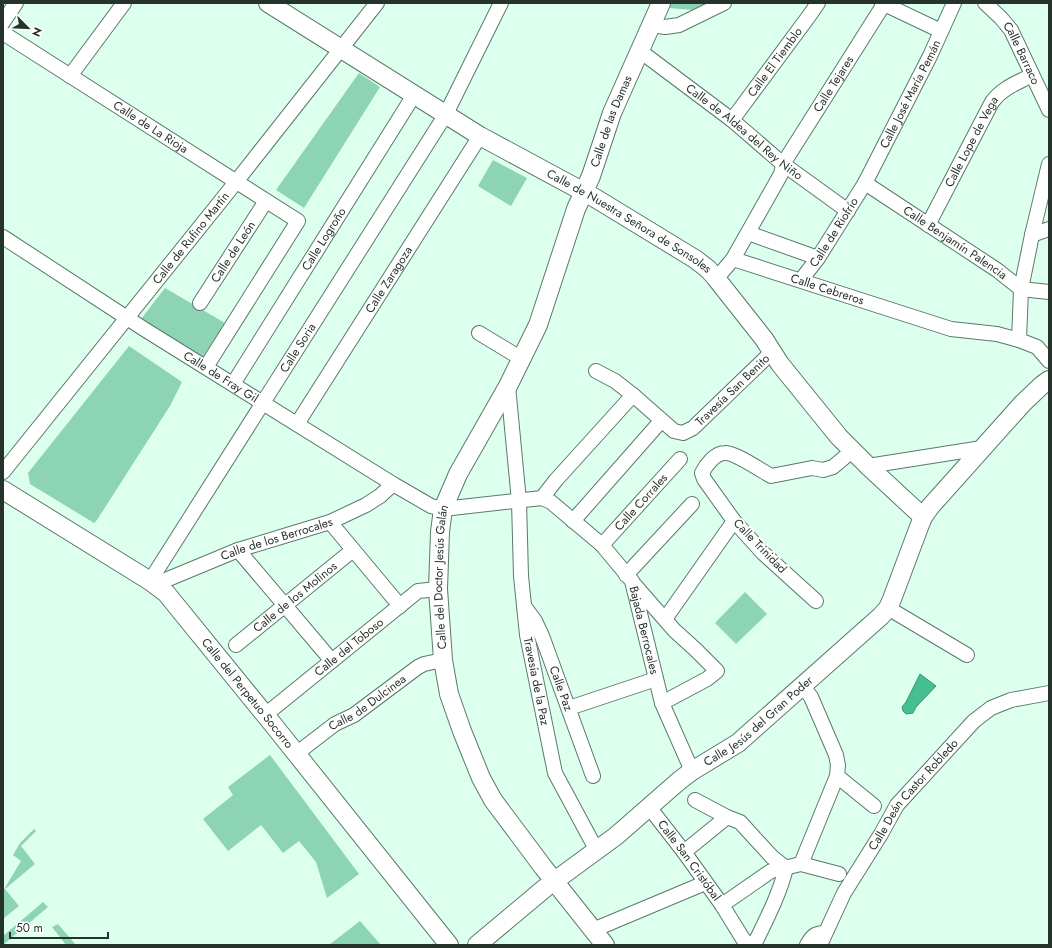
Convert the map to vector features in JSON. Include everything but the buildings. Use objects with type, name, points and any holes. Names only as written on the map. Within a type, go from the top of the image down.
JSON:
[{"type":"street","points":[[3,30],[16,3]]},
{"type":"street","points":[[70,76],[124,3]]},
{"type":"street","name":"Calle de Nuestra Señora de Sonsoles","points":[[268,3],[480,136],[583,191],[695,258],[715,277],[764,339],[780,364],[852,451],[923,517]]},
{"type":"street","name":"Calle de Rufino Martín","points":[[3,472],[236,182],[340,48],[377,3]]},
{"type":"street","name":"Calle Soria","points":[[153,582],[263,403],[446,114],[501,3]]},
{"type":"street","name":"Calle de las Damas","points":[[583,191],[591,176],[612,113],[662,3]]},
{"type":"street","points":[[652,25],[665,27],[679,25],[724,3]]},
{"type":"street","name":"Calle El Tiemblo","points":[[732,120],[818,3]]},
{"type":"street","points":[[883,3],[941,31]]},
{"type":"street","name":"Calle Tejares","points":[[715,277],[722,272],[733,259],[781,174],[784,164],[883,3]]},
{"type":"street","name":"Calle José María Pemán","points":[[865,183],[930,56],[954,3]]},
{"type":"street","name":"Calle Barraco","points":[[985,3],[1002,18],[1011,30],[1049,110]]},
{"type":"street","name":"Calle de La Rioja","points":[[3,30],[70,76],[298,221],[206,367]]},
{"type":"street","name":"Calle de Aldea del Rey Niño","points":[[640,51],[732,120],[784,164],[848,212]]},
{"type":"street","name":"Calle Lope de Vega","points":[[928,225],[992,102],[998,94],[1007,88],[1032,76]]},
{"type":"street","name":"Calle Logroño","points":[[233,384],[414,95]]},
{"type":"street","name":"Calle Zaragoza","points":[[297,424],[480,136]]},
{"type":"street","points":[[1019,340],[1022,289],[1032,235],[1049,164]]},
{"type":"street","name":"Calle de Riofrío","points":[[800,280],[818,258],[865,183]]},
{"type":"street","name":"Calle Benjamín Palencia","points":[[865,183],[997,270],[1022,289]]},
{"type":"street","name":"Calle del Doctor Jesús Galán","points":[[583,191],[538,325],[508,386],[465,459],[443,509],[440,532],[438,589],[443,660],[449,694],[454,711],[481,778],[493,800],[554,881],[605,945]]},
{"type":"street","name":"Calle de León","points":[[200,302],[266,201]]},
{"type":"street","points":[[1032,235],[1049,229]]},
{"type":"street","points":[[748,233],[818,258]]},
{"type":"street","name":"Calle de Fray Gil","points":[[3,237],[127,318],[393,484],[431,506],[443,509]]},
{"type":"street","name":"Calle Cebreros","points":[[733,259],[951,329],[989,333],[1019,340],[1037,348],[1049,361]]},
{"type":"street","points":[[1022,289],[1049,292]]},
{"type":"street","points":[[478,333],[522,360]]},
{"type":"street","name":"Travesía San Benito","points":[[661,420],[674,431],[683,433],[693,428],[772,352]]},
{"type":"street","points":[[573,521],[661,420],[616,381],[596,371]]},
{"type":"street","name":"Calle Jesús del Gran Poder","points":[[477,945],[554,881],[627,828],[649,807],[692,771],[738,743],[882,616],[888,608],[923,517],[930,507],[1023,403],[1049,380]]},
{"type":"street","name":"Travesía de la Paz","points":[[508,386],[519,501],[523,604],[527,635],[555,773],[597,851]]},
{"type":"street","points":[[443,509],[542,498],[556,480],[633,395]]},
{"type":"street","points":[[868,466],[982,448]]},
{"type":"street","name":"Calle Trinidad","points":[[816,601],[763,553],[734,521],[702,473],[706,466],[718,455],[725,453],[733,454],[771,476],[812,468],[823,470],[833,466],[852,451]]},
{"type":"street","name":"Calle Corrales","points":[[602,545],[680,459]]},
{"type":"street","name":"Calle de los Berrocales","points":[[153,582],[238,550],[330,522],[366,506],[393,484]]},
{"type":"street","name":"Calle del Perpetuo Socorro","points":[[3,490],[153,582],[166,593],[450,945]]},
{"type":"street","name":"Bajada Berrocales","points":[[542,498],[551,502],[602,545],[629,578],[662,703],[692,771]]},
{"type":"street","points":[[662,703],[707,679],[717,671],[674,630],[629,578],[692,504]]},
{"type":"street","points":[[665,619],[734,521]]},
{"type":"street","points":[[330,522],[400,606]]},
{"type":"street","points":[[238,550],[332,662]]},
{"type":"street","name":"Calle de los Molinos","points":[[236,645],[353,550]]},
{"type":"street","name":"Calle del Toboso","points":[[265,715],[418,591],[438,589]]},
{"type":"street","name":"Calle Paz","points":[[523,604],[535,621],[542,636],[593,776]]},
{"type":"street","points":[[888,608],[967,655]]},
{"type":"street","name":"Calle de Dulcinea","points":[[296,754],[335,724],[354,715],[418,667],[424,664],[443,660]]},
{"type":"street","points":[[569,708],[656,679]]},
{"type":"street","points":[[802,685],[811,696],[836,755],[838,765],[837,776],[802,864]]},
{"type":"street","name":"Calle Deán Castor Robledo","points":[[822,939],[844,893],[897,806],[974,721],[991,708],[1011,700],[1049,693]]},
{"type":"street","points":[[837,776],[874,806]]},
{"type":"street","points":[[695,800],[740,822],[772,857],[786,868]]},
{"type":"street","name":"Calle San Cristóbal","points":[[649,807],[722,905],[771,871],[786,868]]},
{"type":"street","points":[[684,852],[727,816]]},
{"type":"street","points":[[786,868],[802,864],[839,874]]},
{"type":"street","points":[[722,905],[746,943],[774,903],[782,885],[786,868]]},
{"type":"street","points":[[593,930],[706,883]]},
{"type":"street","points":[[807,945],[811,938],[818,933],[822,939]]},
{"type":"shaded area","points":[[671,3],[708,3],[693,10],[669,8]]},
{"type":"shaded area","points":[[359,73],[380,87],[304,208],[276,190]]},
{"type":"shaded area","points":[[493,160],[527,178],[511,206],[478,186]]},
{"type":"shaded area","points":[[165,288],[225,323],[202,358],[141,319]]},
{"type":"shaded area","points":[[129,346],[182,382],[170,406],[94,523],[30,484],[28,473]]},
{"type":"shaded area","points":[[745,592],[767,614],[736,644],[715,623]]},
{"type":"shaded area","points":[[920,674],[936,686],[916,707],[913,713],[906,714],[902,707]]},
{"type":"shaded area","points":[[270,755],[359,874],[327,898],[316,862],[299,841],[283,853],[261,825],[228,851],[203,819],[233,795],[228,787]]},
{"type":"shaded area","points":[[34,829],[36,831],[21,846],[35,864],[5,889],[19,906],[3,919],[3,891],[21,861],[13,855],[20,843]]},
{"type":"shaded area","points":[[43,902],[48,907],[3,945],[3,936]]},
{"type":"shaded area","points":[[360,921],[381,945],[329,945]]},
{"type":"shaded area","points":[[58,924],[76,945],[66,945],[52,927]]}]
